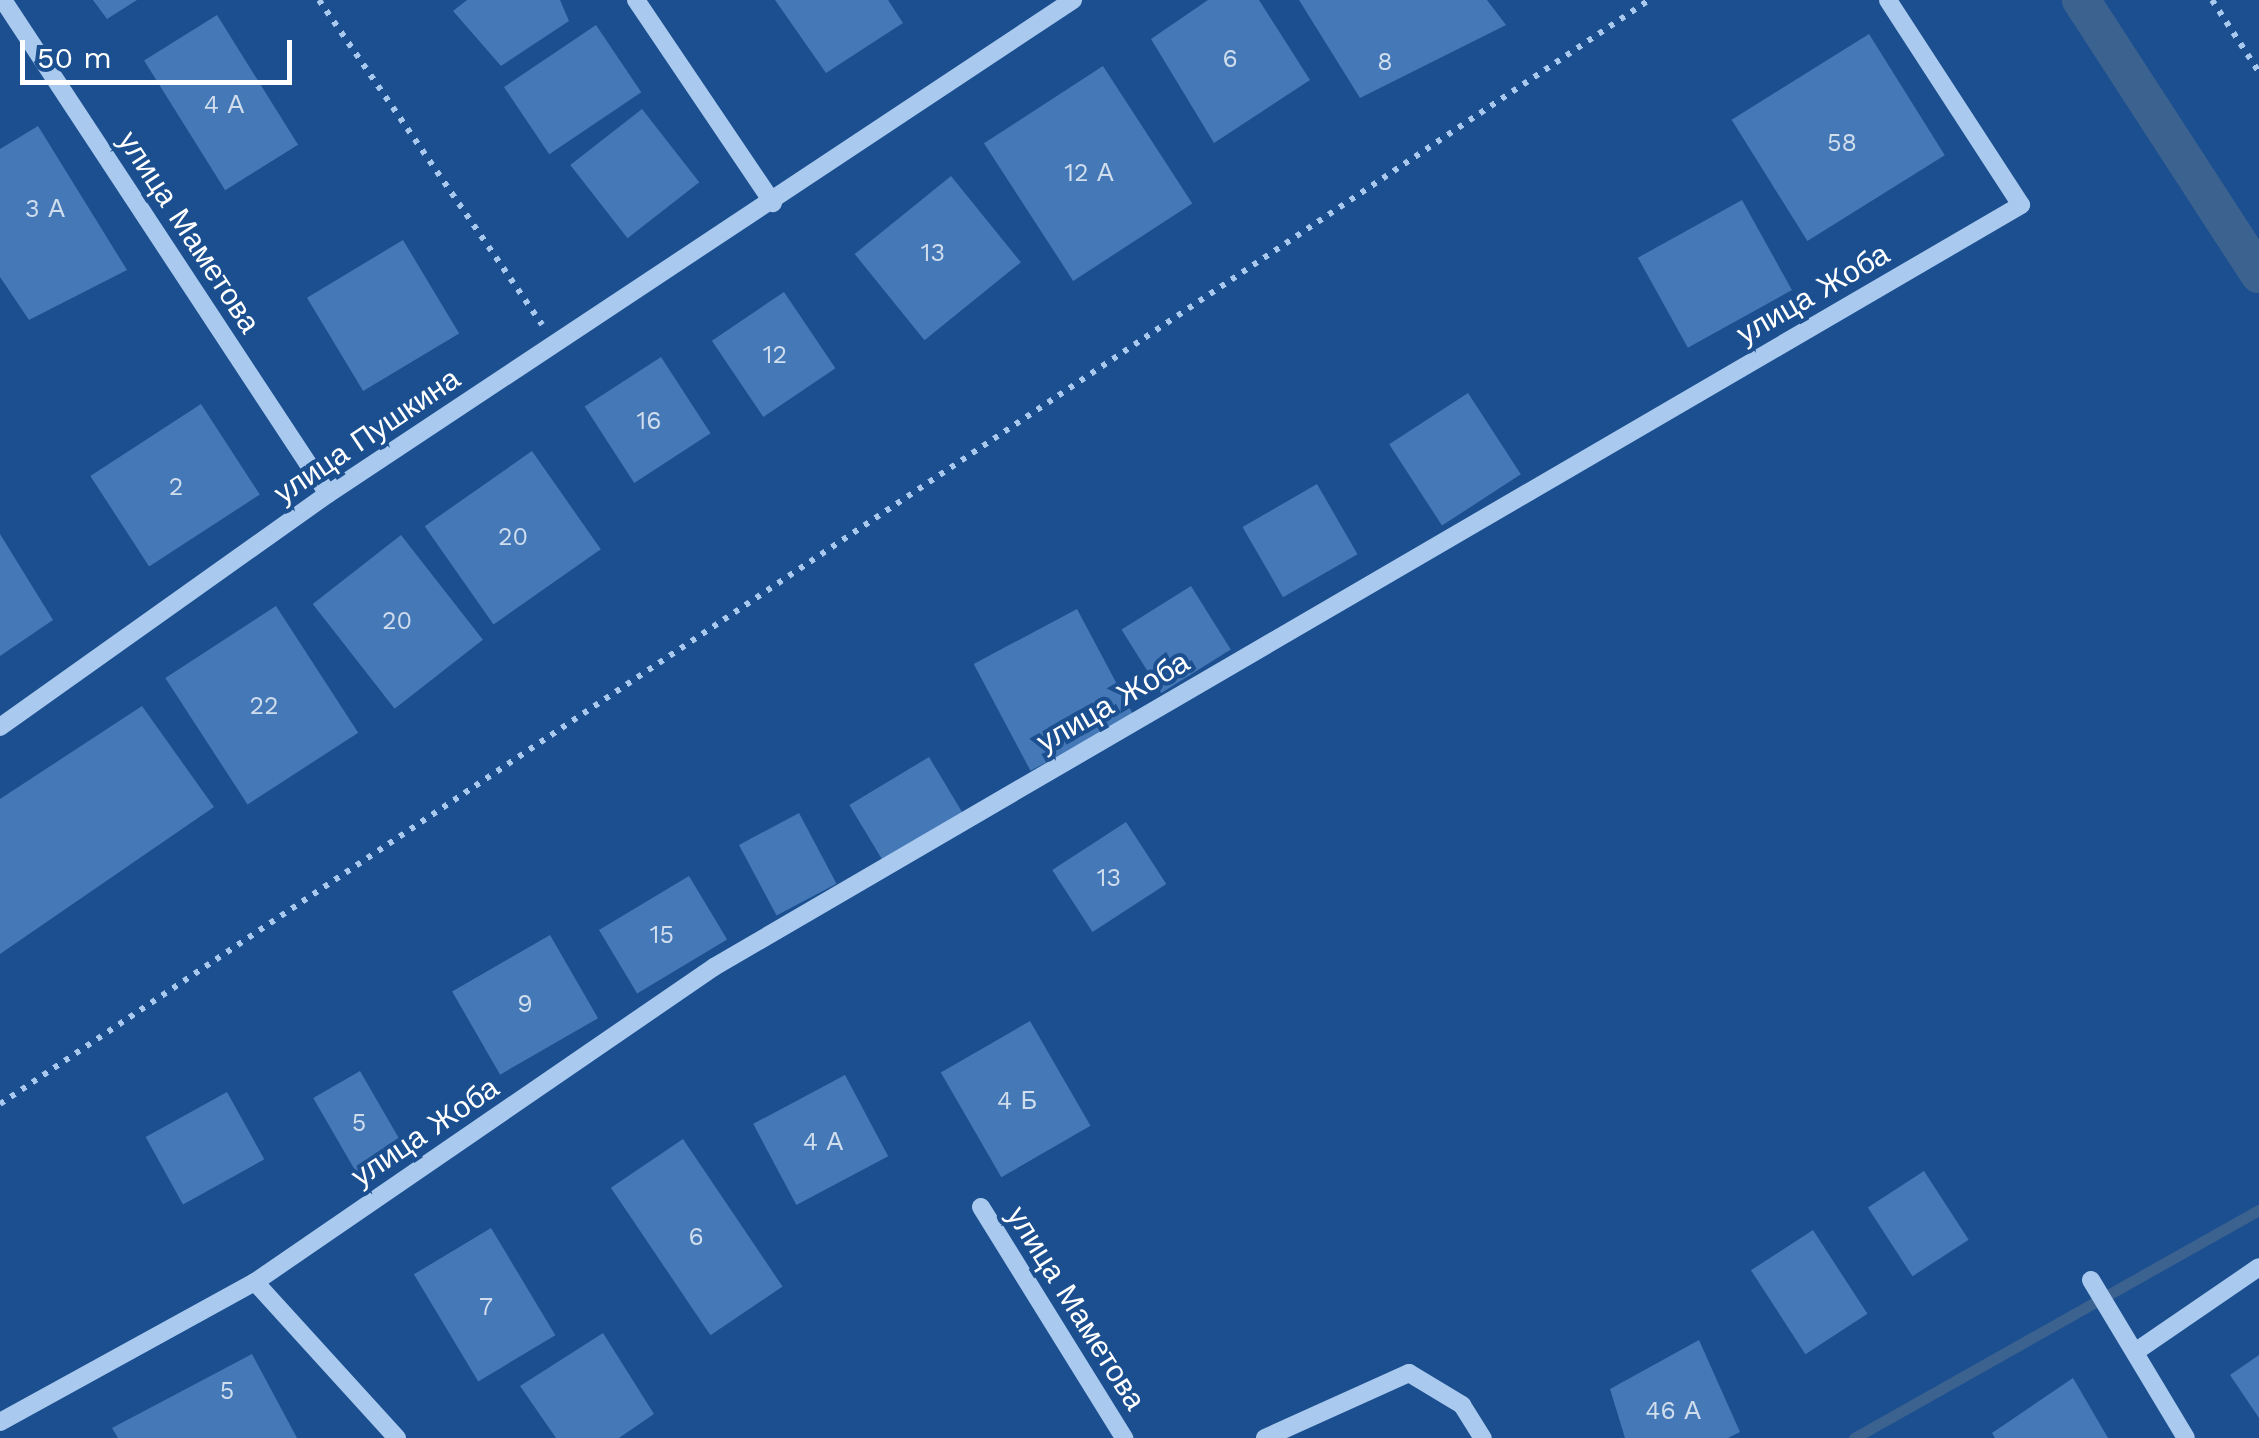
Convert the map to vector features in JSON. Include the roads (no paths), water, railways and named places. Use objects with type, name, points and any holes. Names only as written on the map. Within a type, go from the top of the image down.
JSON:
[{"type":"street","name":"улица Маметова","points":[[3,0],[328,494]]},
{"type":"street","points":[[636,0],[773,202]]},
{"type":"street","name":"улица Пушкина","points":[[0,727],[328,494],[1073,0]]},
{"type":"street","name":"улица Жоба","points":[[0,1422],[255,1282],[714,967],[2021,205],[1888,0]]},
{"type":"street","name":"улица Маметова","points":[[981,1207],[1124,1438]]},
{"type":"street","points":[[2135,1352],[2259,1268]]},
{"type":"street","points":[[2091,1280],[2135,1352],[2177,1435]]},
{"type":"street","points":[[255,1282],[397,1438]]},
{"type":"street","points":[[1266,1438],[1409,1373],[1462,1405],[1483,1438]]},
{"type":"waterway","points":[[2081,0],[2259,274]]},
{"type":"waterway","points":[[1854,1438],[2259,1210]]}]
